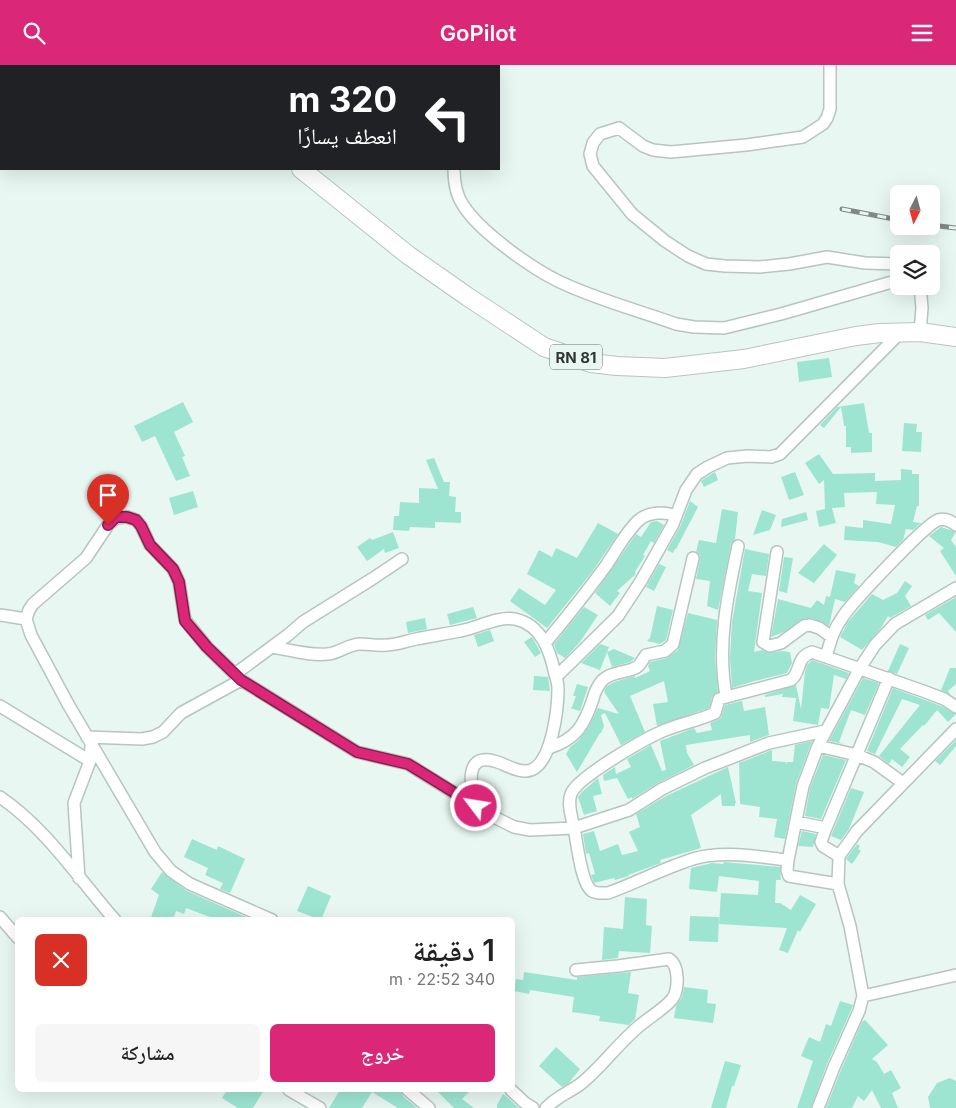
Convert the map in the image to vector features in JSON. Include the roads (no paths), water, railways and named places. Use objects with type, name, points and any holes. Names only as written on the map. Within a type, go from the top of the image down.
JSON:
[{"type":"main road","name":"RN 81","points":[[302,170],[408,255],[468,297],[544,347],[591,363],[617,367],[665,368],[744,359],[856,336],[880,333],[909,333],[956,337]]},
{"type":"main road","name":"RN 81","points":[[909,333],[956,347]]},
{"type":"street","points":[[830,65],[830,109],[827,118],[823,124],[803,137],[746,145],[671,152],[654,150],[643,146],[620,128],[600,134],[593,143],[590,154],[593,166],[632,214],[665,241],[688,256],[706,264],[760,267],[827,257],[865,263],[890,264]]},
{"type":"street","points":[[454,170],[457,194],[463,206],[478,223],[536,269],[558,281],[676,324],[724,328],[781,314],[890,283]]},
{"type":"street","points":[[556,677],[618,616],[641,581],[676,516],[686,490],[697,475],[708,467],[727,458],[748,456],[771,457],[780,454],[909,333],[922,307],[921,295]]},
{"type":"street","points":[[546,642],[577,605],[640,519],[659,513],[670,513],[676,516]]},
{"type":"street","points":[[265,917],[190,884],[171,871],[155,852],[89,742],[31,635],[26,619],[33,604],[86,557],[108,525],[116,517],[127,517],[136,520],[141,526],[150,545],[173,569],[179,582],[185,621],[238,677],[357,752],[408,764],[514,827],[530,830],[574,828],[629,810],[662,789],[705,768],[769,743],[825,731]]},
{"type":"street","points":[[826,657],[832,637],[842,617],[856,599],[931,524],[945,519],[956,525]]},
{"type":"street","points":[[726,696],[721,653],[731,579],[738,546]]},
{"type":"street","points":[[777,552],[763,642],[770,646],[781,643],[804,626],[810,625],[819,628],[832,637]]},
{"type":"street","points":[[89,742],[142,739],[153,737],[163,732],[181,713],[238,677],[303,622],[402,559]]},
{"type":"street","points":[[549,749],[562,744],[581,728],[594,694],[603,679],[637,667],[646,655],[665,651],[672,644],[693,559]]},
{"type":"street","points":[[838,884],[791,877],[787,870],[803,786],[818,746],[860,668],[875,645],[895,625],[956,588]]},
{"type":"street","points":[[0,615],[26,619]]},
{"type":"street","points":[[272,647],[314,655],[327,654],[358,644],[388,645],[469,629],[502,619],[515,619],[527,623],[546,642],[558,686],[557,714],[549,749],[540,763],[531,770],[525,771],[494,760],[483,760],[476,763],[472,767],[472,793],[476,806]]},
{"type":"street","points":[[788,860],[739,856],[709,856],[693,859],[608,893],[597,893],[591,891],[584,879],[569,801],[574,788],[583,780],[626,751],[667,729],[715,713],[719,699],[791,680],[800,661],[805,655],[812,653],[889,678],[944,699],[956,707]]},
{"type":"street","points":[[839,856],[823,846],[822,842],[826,828],[889,678]]},
{"type":"street","points":[[0,706],[90,761]]},
{"type":"street","points":[[818,1108],[857,1017],[863,995],[850,926],[838,884],[839,856],[857,831],[956,729]]},
{"type":"street","points":[[79,878],[74,803],[90,761],[89,742]]},
{"type":"street","points":[[818,746],[857,755],[874,762],[903,783]]},
{"type":"street","points":[[0,797],[23,814],[44,836],[112,917]]},
{"type":"street","points":[[796,822],[826,828]]},
{"type":"street","points":[[0,917],[15,934]]},
{"type":"street","points":[[546,1108],[554,1099],[582,1084],[636,1029],[670,1001],[676,992],[675,967],[669,959],[576,970]]},
{"type":"street","points":[[863,995],[956,975]]},
{"type":"street","points":[[292,1092],[320,1108]]},
{"type":"street","points":[[410,1092],[429,1108]]},
{"type":"street","points":[[513,1092],[533,1108]]},
{"type":"railway","points":[[842,209],[890,218]]},
{"type":"railway","points":[[940,226],[956,228]]}]
